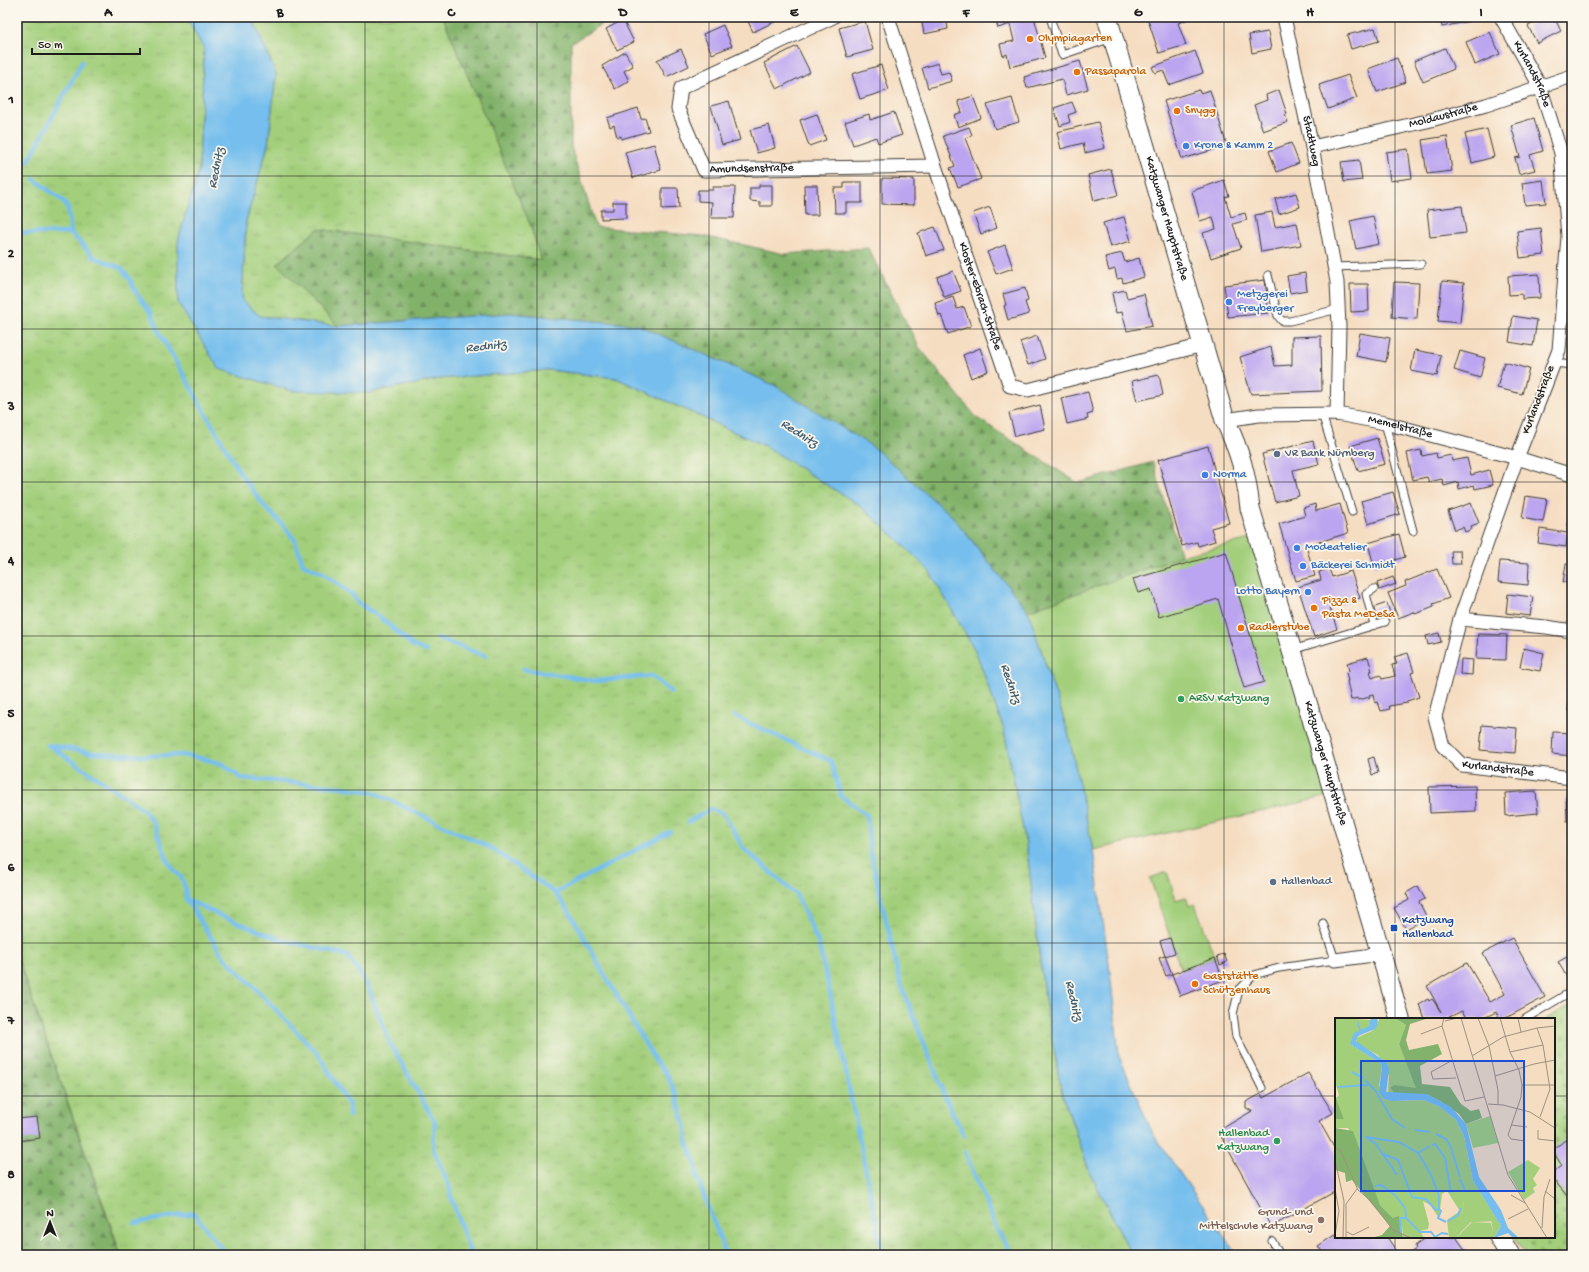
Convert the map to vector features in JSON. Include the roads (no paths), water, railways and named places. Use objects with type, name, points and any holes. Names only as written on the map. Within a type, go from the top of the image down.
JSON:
[{"type":"main road","name":"Katzwanger Hauptstraße","points":[[1107,17],[1225,420],[1226,450],[1230,466],[1238,487],[1250,508],[1400,1018]]},
{"type":"main road","points":[[1499,1238],[1510,1255]]},
{"type":"street","name":"Amundsenstraße","points":[[833,17],[681,88],[678,109],[704,170],[935,166]]},
{"type":"street","name":"Kloster-Ebrach-Straße","points":[[888,17],[935,166],[1010,386],[1028,390],[1203,345]]},
{"type":"street","name":"Stadtweg","points":[[1284,17],[1312,147],[1337,282],[1337,414]]},
{"type":"street","name":"Kurlandstraße","points":[[1501,17],[1540,86],[1561,153],[1570,236],[1559,350],[1517,458],[1460,619],[1435,717],[1443,746],[1462,765],[1572,778]]},
{"type":"street","name":"Moldaustraße","points":[[1312,147],[1427,121],[1486,105],[1572,76]]},
{"type":"street","name":"Memelstraße","points":[[1225,420],[1259,415],[1337,414],[1385,423],[1517,458],[1572,475]]},
{"type":"street","points":[[1460,619],[1546,627],[1572,631]]},
{"type":"street","points":[[1335,960],[1381,954]]},
{"type":"lane","points":[[1050,17],[1062,55],[1113,38]]},
{"type":"lane","points":[[1334,267],[1421,264]]},
{"type":"lane","points":[[1268,275],[1278,316],[1282,321],[1290,321],[1338,309]]},
{"type":"lane","points":[[1554,363],[1572,365]]},
{"type":"lane","points":[[1322,414],[1352,512]]},
{"type":"lane","points":[[1385,423],[1413,530]]},
{"type":"lane","points":[[1374,589],[1366,594],[1374,625]]},
{"type":"lane","points":[[1292,650],[1385,622]]},
{"type":"lane","points":[[1262,1088],[1236,1037],[1233,1014],[1239,990],[1254,975],[1280,968],[1335,960],[1323,923]]},
{"type":"lane","points":[[1527,1018],[1572,991]]},
{"type":"lane","points":[[1272,1241],[1280,1255]]},
{"type":"water","name":"Rednitz","points":[[186,17],[252,17],[276,74],[268,145],[246,221],[242,300],[260,316],[338,326],[510,313],[638,325],[774,385],[873,447],[952,516],[1028,611],[1068,732],[1093,850],[1110,971],[1119,1056],[1153,1134],[1237,1255],[1132,1255],[1090,1173],[1062,1094],[1044,994],[1027,850],[1004,730],[976,652],[930,572],[897,539],[859,505],[765,446],[616,378],[548,370],[439,379],[368,393],[292,391],[219,369],[178,303],[178,241],[199,168],[204,49]]},
{"type":"waterway","points":[[28,162],[82,62]]},
{"type":"waterway","points":[[34,179],[63,201],[68,209],[71,233],[94,257],[121,268],[129,278],[137,294],[151,313],[159,332],[240,473],[265,507],[295,540],[303,564],[323,573],[352,594],[358,603],[380,617],[413,646],[426,651]]},
{"type":"waterway","points":[[17,233],[71,233]]},
{"type":"waterway","points":[[437,638],[486,656]]},
{"type":"waterway","points":[[523,669],[596,681],[652,676],[671,692]]},
{"type":"waterway","points":[[734,716],[831,761],[841,796],[867,815],[870,850],[900,982],[945,1097],[964,1136]]},
{"type":"waterway","points":[[349,1116],[349,1105],[318,1054],[223,956],[186,899],[185,887],[181,877],[173,869],[167,859],[153,822],[144,810],[48,745],[93,753],[139,756],[182,755],[223,764],[241,778],[342,787],[373,792],[491,848],[555,893],[572,916],[656,1062],[667,1074],[676,1095],[685,1126],[687,1141],[695,1163],[697,1177],[726,1255]]},
{"type":"waterway","points":[[688,822],[711,809],[724,814],[743,848],[796,894],[818,942],[830,993],[881,1246],[881,1255]]},
{"type":"waterway","points":[[555,893],[670,832]]},
{"type":"waterway","points":[[188,900],[221,916],[282,940],[346,955],[368,987],[390,1043],[435,1122],[433,1148],[450,1189],[450,1194],[471,1255]]},
{"type":"waterway","points":[[965,1152],[997,1230],[1013,1255]]},
{"type":"waterway","points":[[135,1223],[194,1213],[224,1252],[229,1255]]},
{"type":"place","name":"Olympiagarten","points":[[1030,39]]},
{"type":"place","name":"Passaparola","points":[[1077,72]]},
{"type":"place","name":"Snygg","points":[[1177,111]]},
{"type":"place","name":"Krone & Kamm 2","points":[[1186,146]]},
{"type":"place","name":"Metzgerei Freyberger","points":[[1229,302]]},
{"type":"place","name":"VR Bank Nürnberg","points":[[1277,454]]},
{"type":"place","name":"Norma","points":[[1205,475]]},
{"type":"place","name":"Modeatelier","points":[[1297,548]]},
{"type":"place","name":"Bäckerei Schmidt","points":[[1303,566]]},
{"type":"place","name":"Lotto Bayern","points":[[1308,592]]},
{"type":"place","name":"Pizza & Pasta MeDeSa","points":[[1314,608]]},
{"type":"place","name":"Radlerstube","points":[[1241,628]]},
{"type":"place","name":"ARSV Katzwang","points":[[1181,699]]},
{"type":"place","name":"Hallenbad","points":[[1273,882]]},
{"type":"place","name":"Katzwang Hallenbad","points":[[1394,928]]},
{"type":"place","name":"Gaststätte Schützenhaus","points":[[1195,984]]},
{"type":"place","name":"Hallenbad Katzwang","points":[[1277,1141]]},
{"type":"place","name":"Grund- und Mittelschule Katzwang","points":[[1321,1220]]}]
